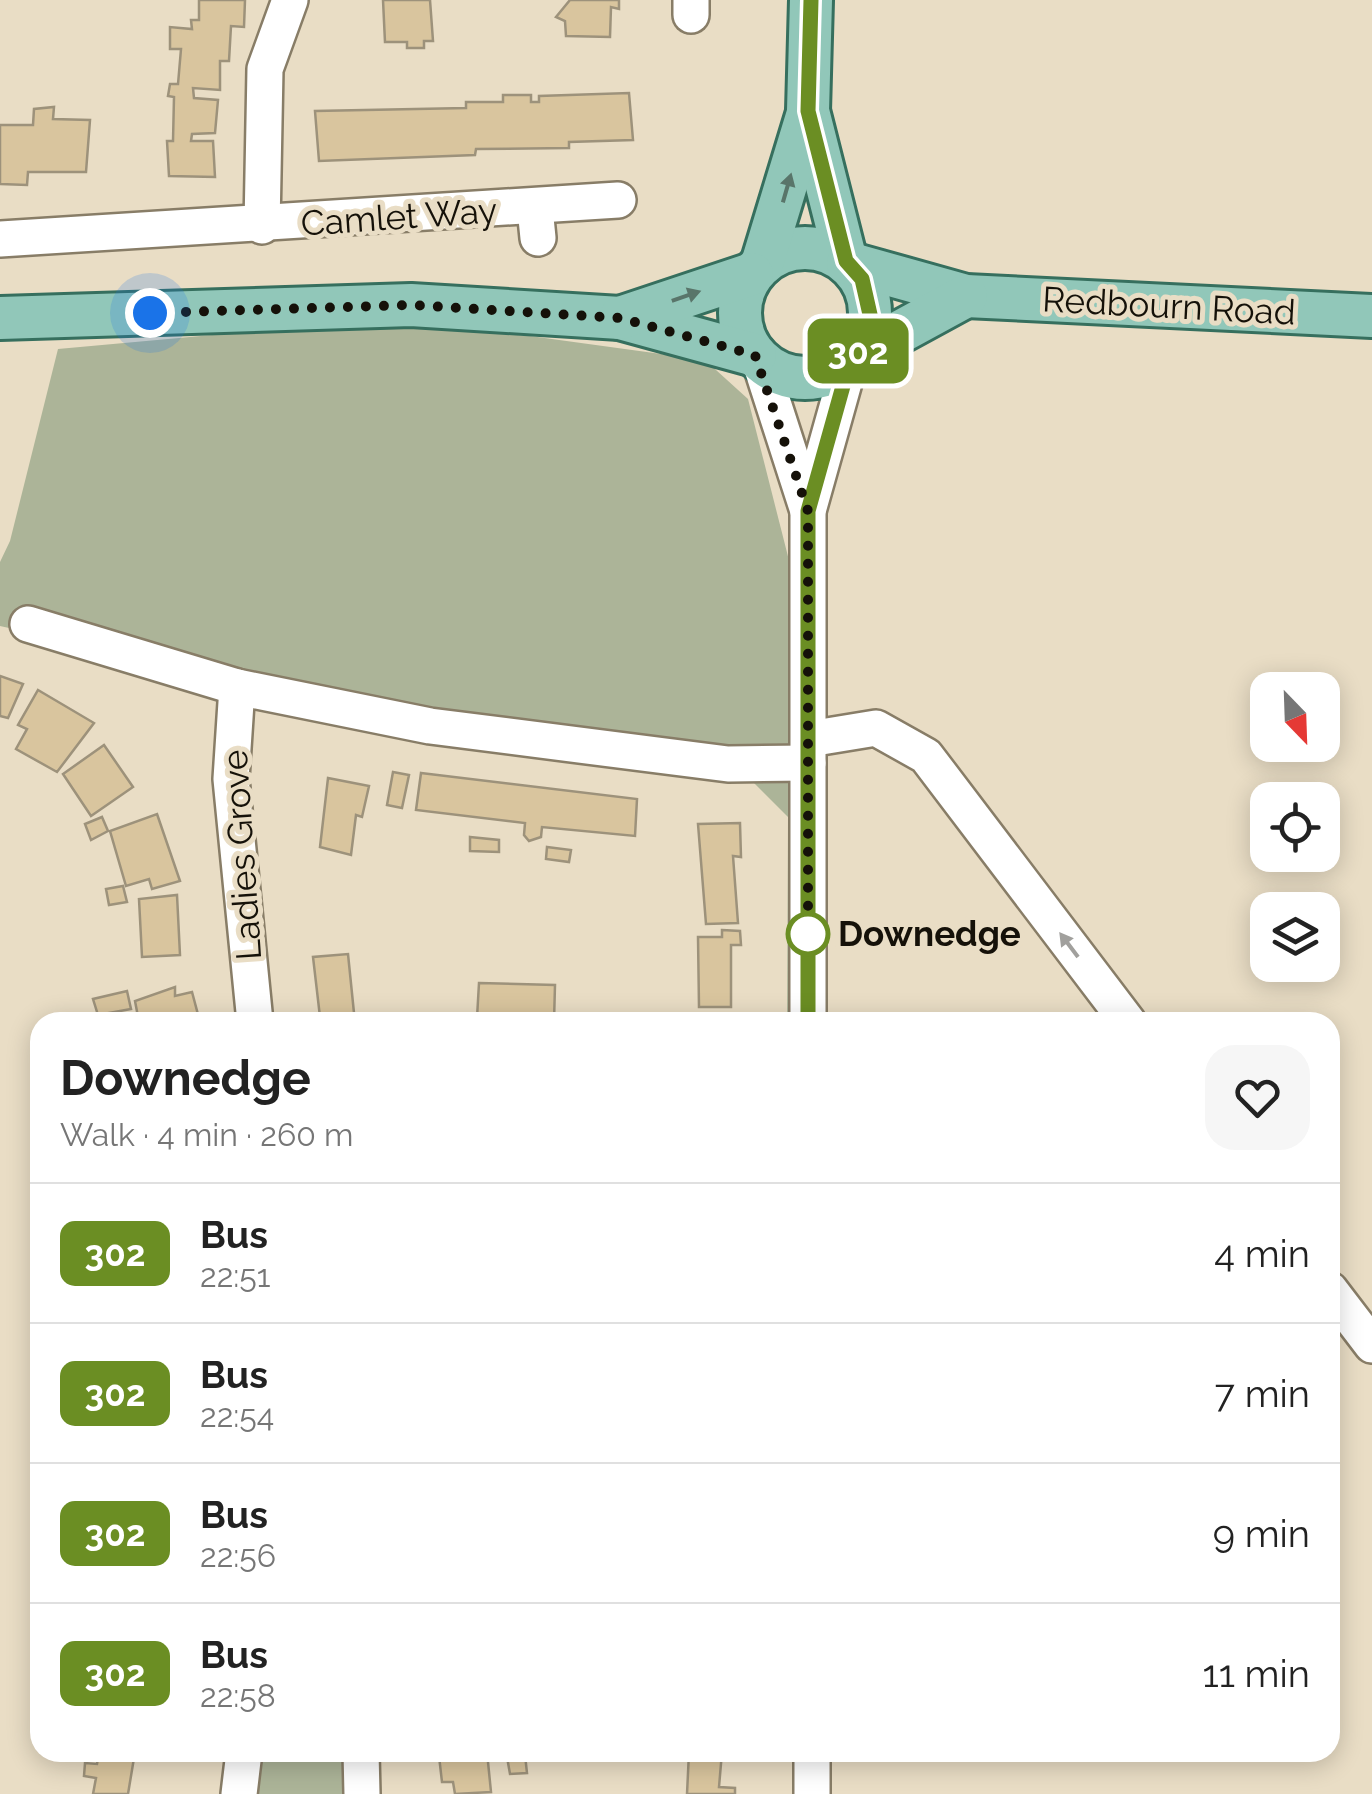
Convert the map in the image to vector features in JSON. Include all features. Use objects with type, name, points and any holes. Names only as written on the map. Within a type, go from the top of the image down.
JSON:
[{"type":"main road","points":[[810,0],[808,111],[847,262],[866,289],[871,319],[852,359]]},
{"type":"main road","points":[[757,357],[744,336],[740,315],[808,111]]},
{"type":"main road","points":[[620,318],[757,269],[781,252],[803,247],[826,250],[847,262]]},
{"type":"main road","name":"Redbourn Road","points":[[847,262],[966,296],[1372,316]]},
{"type":"main road","points":[[0,318],[412,305],[620,318],[757,357],[794,377],[814,378],[966,296]]},
{"type":"street","name":"Camlet Way","points":[[262,226],[265,69],[290,0]]},
{"type":"street","name":"Camlet Way","points":[[0,239],[262,226],[537,223],[618,200]]},
{"type":"street","points":[[757,357],[808,511]]},
{"type":"street","points":[[808,1012],[808,511],[852,359]]},
{"type":"street","points":[[65,625],[236,687],[430,726],[561,745],[728,764],[809,751],[876,728],[926,756],[1120,1012]]},
{"type":"street","name":"Ladies Grove","points":[[236,687],[230,778],[255,1012]]},
{"type":"street","points":[[1340,1303],[1372,1345]]},
{"type":"street","points":[[239,1794],[243,1762]]},
{"type":"street","points":[[361,1762],[362,1794]]},
{"type":"street","points":[[812,1762],[812,1794]]},
{"type":"green space","points":[[411,326],[530,336],[705,360],[748,399],[811,647],[791,759],[433,722],[0,626],[0,562],[10,541],[58,349],[278,329]]},
{"type":"green space","points":[[737,766],[815,774],[818,1012],[787,1012],[788,817]]},
{"type":"green space","points":[[247,1762],[347,1762],[348,1794],[242,1794]]},
{"type":"building","points":[[199,0],[245,0],[244,27],[231,26],[229,61],[220,61],[220,90],[193,88],[194,98],[218,100],[215,133],[192,134],[191,141],[213,141],[215,177],[169,176],[167,141],[173,141],[174,97],[168,96],[170,84],[178,84],[181,49],[170,49],[170,27],[192,29],[191,20],[199,20]]},
{"type":"building","points":[[383,0],[430,0],[433,41],[424,41],[424,48],[407,48],[407,42],[385,42]]},
{"type":"building","points":[[570,0],[619,0],[619,9],[611,7],[610,37],[566,36],[565,21],[556,17]]},
{"type":"building","points":[[629,93],[633,140],[569,142],[569,148],[476,149],[475,155],[319,161],[315,111],[466,108],[466,102],[503,102],[503,95],[531,95],[531,102],[539,102],[539,96]]},
{"type":"building","points":[[54,107],[53,119],[90,120],[86,172],[28,172],[27,185],[0,184],[0,125],[33,125],[34,109]]},
{"type":"building","points":[[0,676],[23,684],[8,718],[0,716]]},
{"type":"building","points":[[38,690],[94,723],[57,772],[16,749],[27,729],[18,725]]},
{"type":"building","points":[[104,745],[133,787],[91,816],[63,774]]},
{"type":"building","points":[[393,772],[409,775],[402,808],[387,805]]},
{"type":"building","points":[[421,773],[637,799],[635,836],[542,827],[541,837],[529,841],[524,835],[525,823],[416,810]]},
{"type":"building","points":[[328,778],[369,786],[362,817],[356,815],[351,855],[320,847]]},
{"type":"building","points":[[157,814],[180,881],[152,889],[149,879],[126,886],[110,831]]},
{"type":"building","points":[[102,817],[108,831],[91,840],[85,824]]},
{"type":"building","points":[[740,823],[741,857],[733,856],[738,923],[706,924],[698,824]]},
{"type":"building","points":[[470,837],[499,840],[499,852],[470,851]]},
{"type":"building","points":[[547,847],[571,850],[569,862],[546,859]]},
{"type":"building","points":[[123,886],[127,902],[109,905],[106,889]]},
{"type":"building","points":[[177,895],[180,955],[142,957],[139,899]]},
{"type":"building","points":[[722,930],[740,931],[741,945],[731,945],[731,1007],[699,1007],[698,937],[722,937]]},
{"type":"building","points":[[348,954],[354,1012],[319,1012],[313,957]]},
{"type":"building","points":[[479,983],[555,985],[554,1012],[477,1012]]},
{"type":"building","points":[[175,987],[175,996],[192,992],[197,1012],[137,1012],[135,1001]]},
{"type":"building","points":[[127,991],[131,1009],[97,1012],[93,999]]},
{"type":"building","points":[[133,1762],[128,1794],[93,1794],[96,1778],[84,1776],[85,1763]]},
{"type":"building","points":[[440,1762],[488,1762],[491,1792],[455,1794],[453,1782],[442,1782]]},
{"type":"building","points":[[508,1762],[526,1762],[527,1773],[510,1774]]},
{"type":"building","points":[[689,1762],[721,1762],[719,1787],[735,1788],[735,1794],[687,1794]]},
{"type":"bus line","name":"302","points":[[808,1012],[808,511],[850,361],[865,339],[871,319],[870,298],[862,279],[846,261],[808,111],[811,0]]},
{"type":"place","name":"Downedge","points":[[808,934]]},
{"type":"route","points":[[150,313],[412,305],[620,318],[755,355],[808,511],[808,934]]}]
